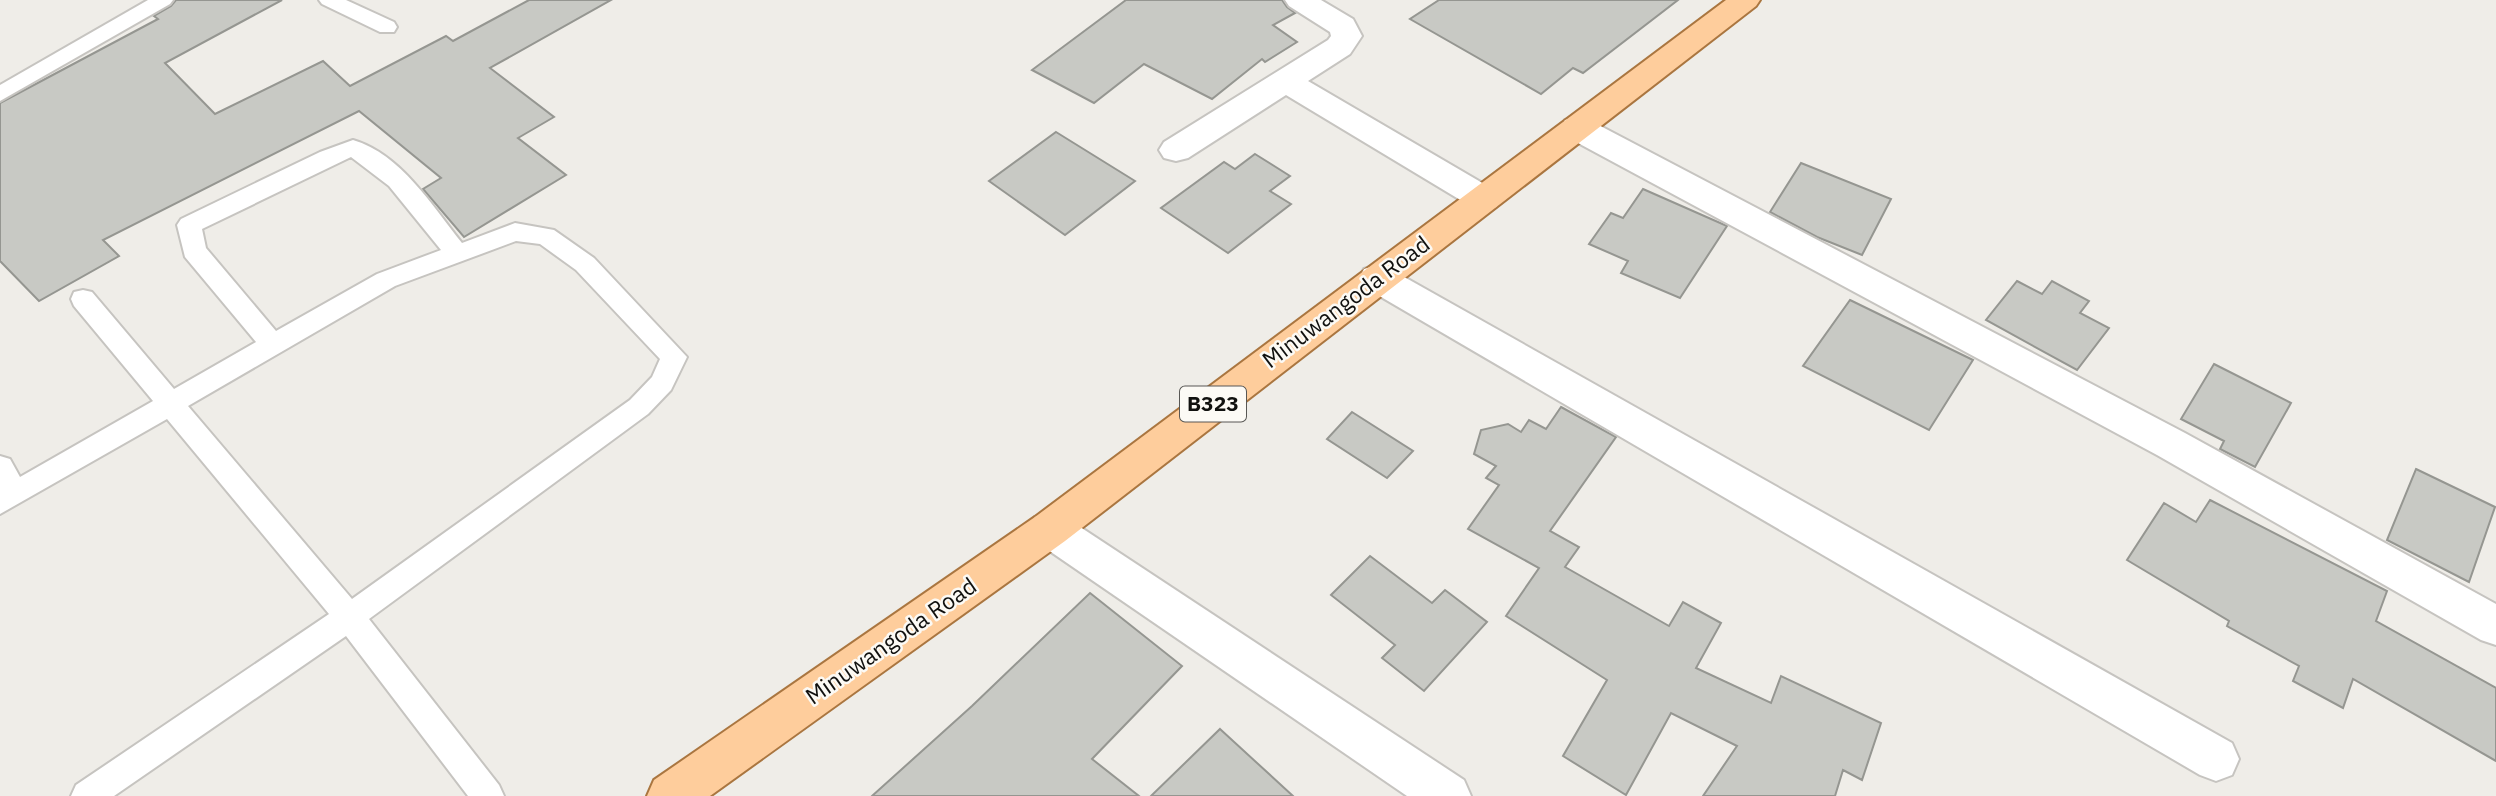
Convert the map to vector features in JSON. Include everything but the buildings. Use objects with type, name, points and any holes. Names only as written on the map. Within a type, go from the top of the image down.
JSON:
[{"type":"main road","name":"Minuwangoda Road","points":[[671,796],[1050,529],[1745,0]]},
{"type":"street","points":[[1176,150],[1339,47],[1347,36],[1342,26],[1300,0]]},
{"type":"street","points":[[1287,82],[1484,199]]},
{"type":"street","points":[[1577,128],[2171,444],[2496,626]]},
{"type":"street","points":[[1377,278],[2216,759]]},
{"type":"street","points":[[1050,529],[1447,796]]},
{"type":"lane","points":[[0,94],[163,0]]},
{"type":"lane","points":[[329,0],[387,27]]},
{"type":"lane","points":[[274,346],[194,251],[189,225],[328,157],[353,148],[370,155],[389,172],[458,255]]},
{"type":"lane","points":[[0,467],[7,497],[386,280],[515,232],[546,236],[585,264],[674,357],[662,383],[639,407],[349,617],[87,796]]},
{"type":"lane","points":[[83,299],[349,617],[488,796]]}]
